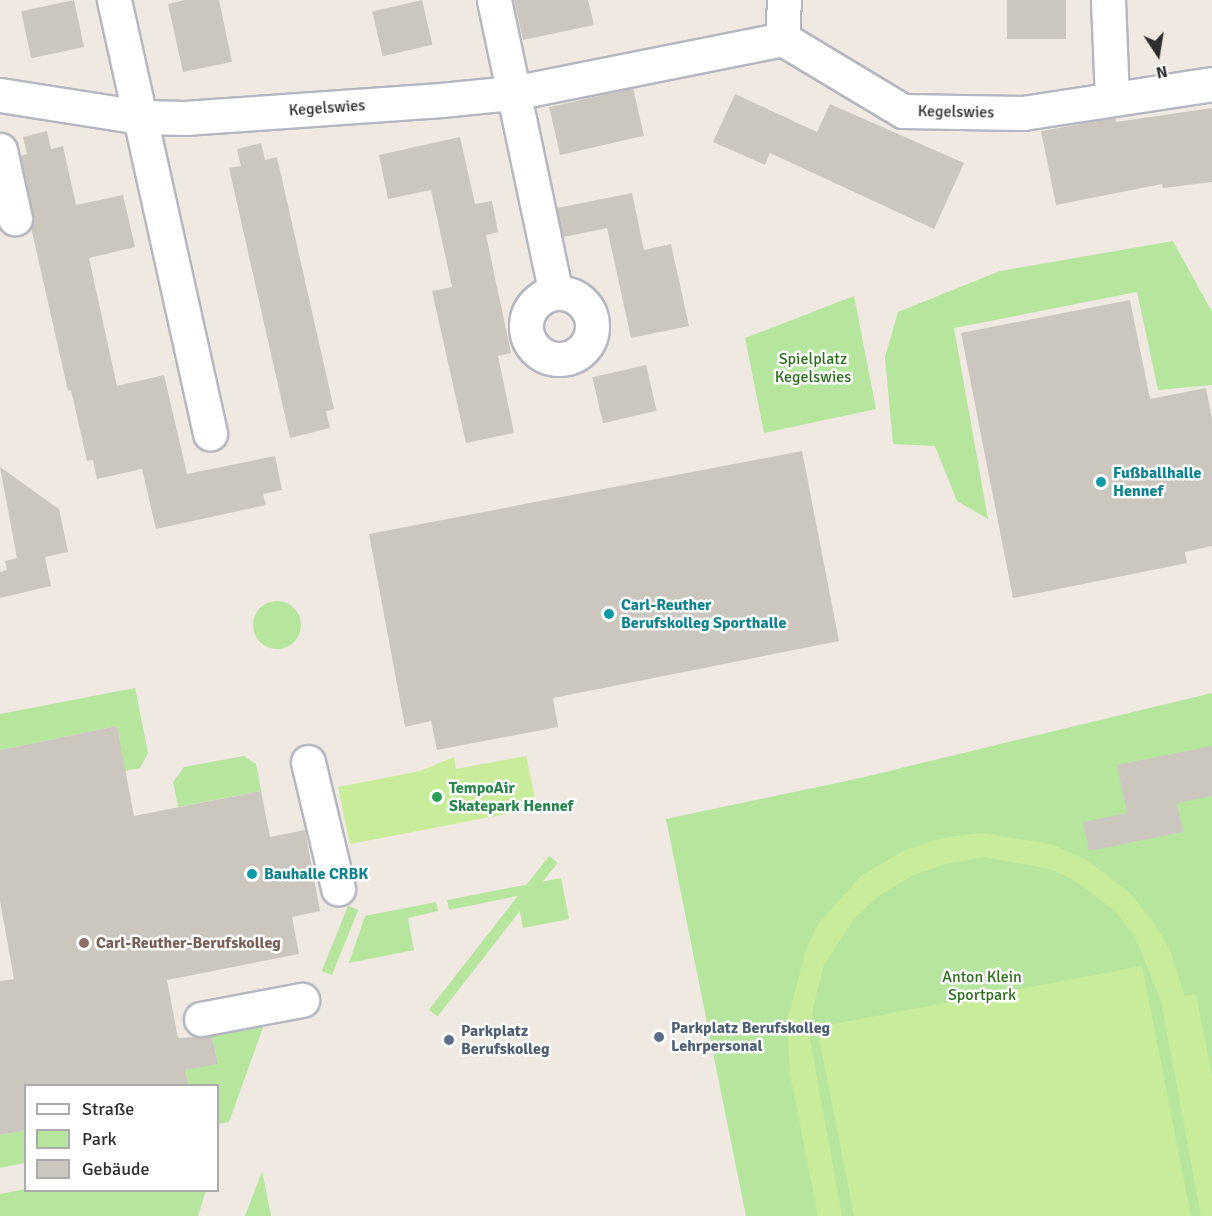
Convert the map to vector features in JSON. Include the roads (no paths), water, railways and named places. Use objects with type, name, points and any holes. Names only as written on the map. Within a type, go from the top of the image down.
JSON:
[{"type":"street","points":[[114,0],[210,435]]},
{"type":"street","points":[[494,0],[556,292]]},
{"type":"street","points":[[783,39],[784,0]]},
{"type":"street","points":[[1108,0],[1112,99]]},
{"type":"street","name":"Kegelswies","points":[[0,95],[140,117],[185,118],[513,93],[783,39],[903,111],[1023,113],[1212,84]]},
{"type":"street","points":[[0,150],[15,218]]},
{"type":"street","points":[[556,292],[577,298],[590,315],[592,326],[584,347],[565,366],[544,355],[529,341],[526,330],[526,320],[536,301],[556,292]]},
{"type":"street","points":[[308,762],[338,888]]},
{"type":"street","points":[[201,1018],[302,1000]]},
{"type":"place","name":"Fußballhalle Hennef","points":[[1101,482]]},
{"type":"place","name":"Carl-Reuther Berufskolleg Sporthalle","points":[[609,614]]},
{"type":"place","name":"TempoAir Skatepark Hennef","points":[[437,797]]},
{"type":"place","name":"Bauhalle CRBK","points":[[252,874]]},
{"type":"place","name":"Carl-Reuther-Berufskolleg","points":[[84,943]]},
{"type":"place","name":"Parkplatz Berufskolleg Lehrpersonal","points":[[659,1037]]},
{"type":"place","name":"Parkplatz Berufskolleg","points":[[449,1040]]},
{"type":"park label","name":"Spielplatz Kegelswies","points":[[813,368]]},
{"type":"park label","name":"Anton Klein Sportpark","points":[[982,986]]}]
